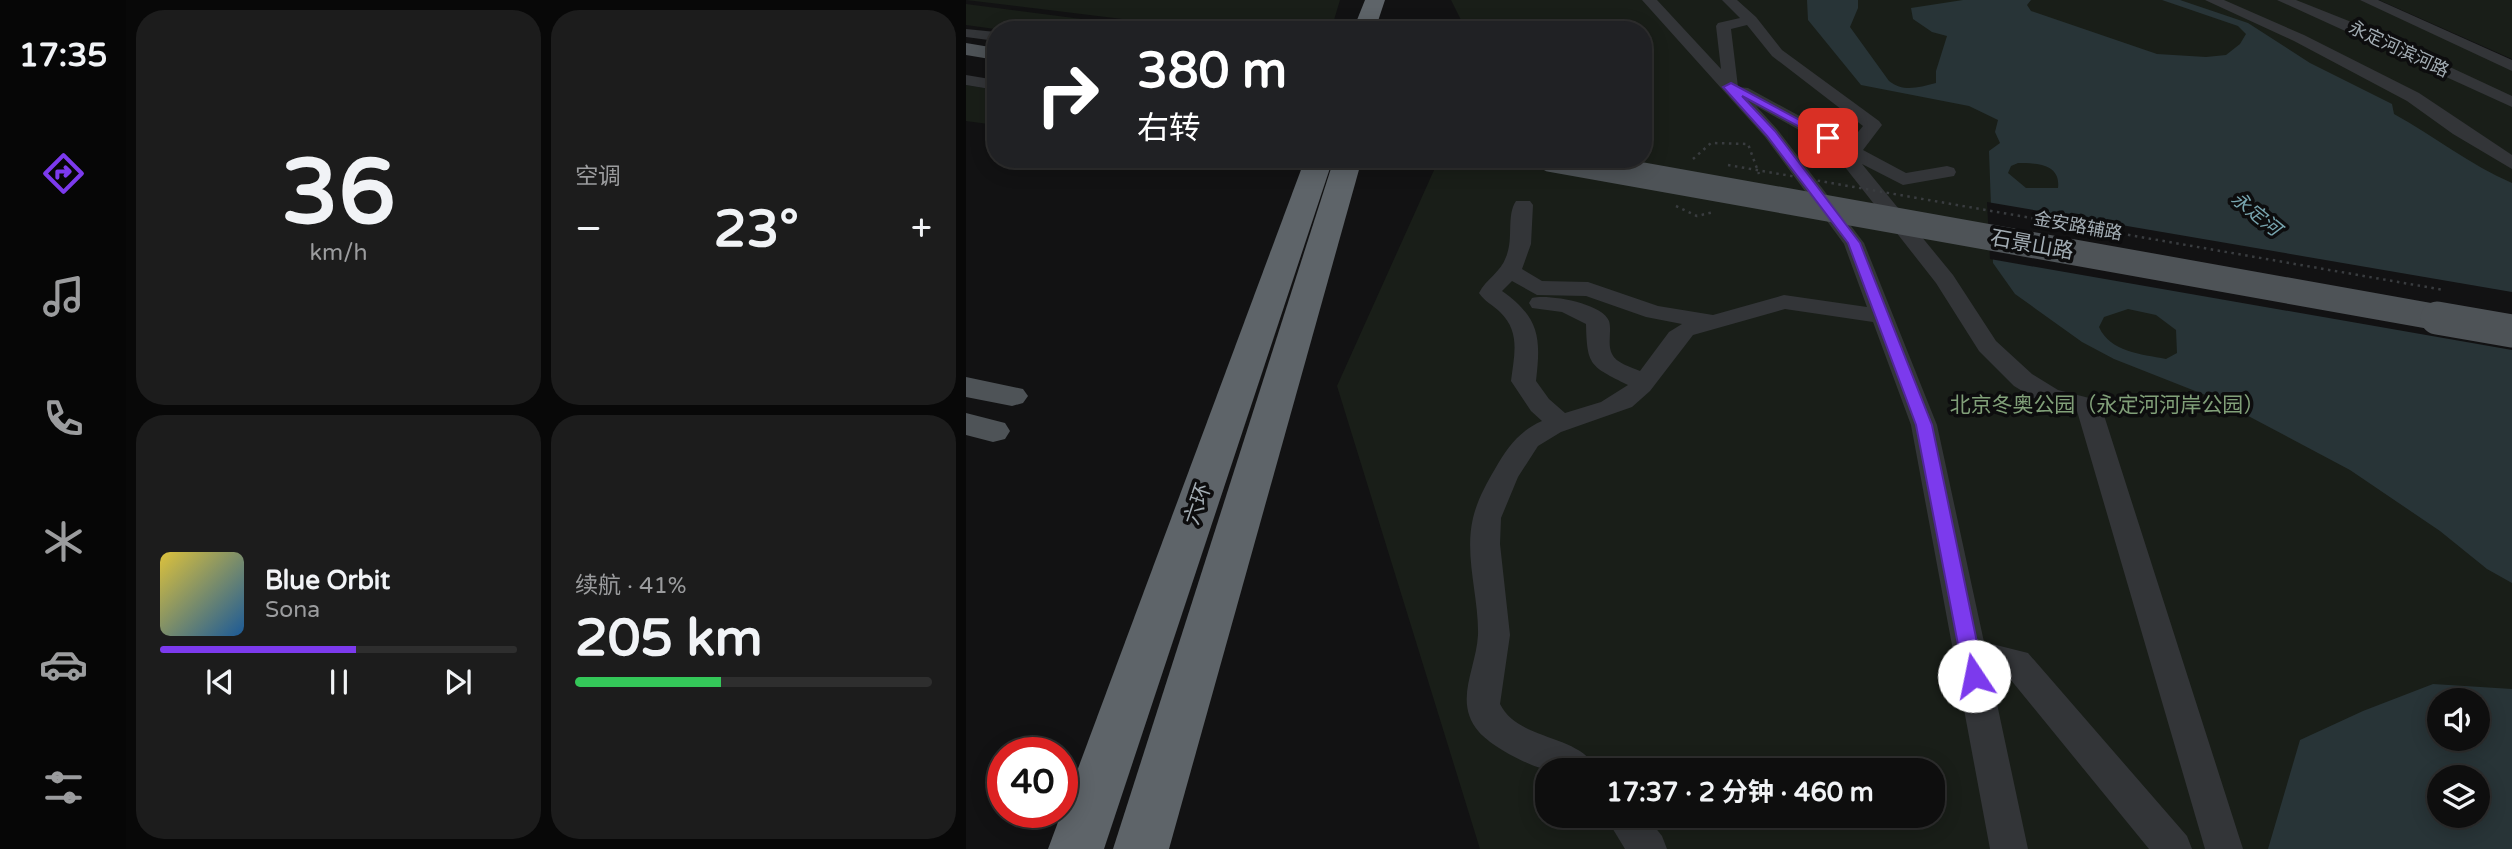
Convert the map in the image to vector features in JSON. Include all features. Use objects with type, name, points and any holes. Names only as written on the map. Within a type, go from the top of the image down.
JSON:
[{"type":"highway","points":[[1372,21],[1388,3]]},
{"type":"highway","name":"六环","points":[[1076,849],[1316,168]]},
{"type":"highway","name":"六环","points":[[1141,849],[1345,168]]},
{"type":"main road","points":[[966,49],[987,52]]},
{"type":"main road","points":[[966,64],[987,67]]},
{"type":"main road","name":"石景山路","points":[[1652,162],[2512,312]]},
{"type":"main road","name":"石景山路","points":[[1601,168],[2512,331]]},
{"type":"main road","points":[[966,387],[1012,396]]},
{"type":"street","points":[[1649,0],[1771,133],[1854,243],[1924,425],[2009,849]]},
{"type":"street","points":[[1730,0],[1751,20],[1777,53],[1873,125],[1852,151],[1850,162],[1945,280],[1987,346],[2023,380],[2049,396],[2088,406],[2224,849]]},
{"type":"street","points":[[2213,0],[2299,38],[2413,97],[2512,163]]},
{"type":"street","name":"永定河滨河路","points":[[2284,0],[2360,30],[2512,102]]},
{"type":"street","points":[[2367,0],[2512,66]]},
{"type":"street","points":[[2380,0],[2512,55]]},
{"type":"street","points":[[1730,87],[1723,26],[1751,20]]},
{"type":"street","points":[[966,33],[987,36]]},
{"type":"street","points":[[966,80],[987,84]]},
{"type":"street","points":[[1730,87],[1903,179],[1947,172]]},
{"type":"street","points":[[1523,205],[1522,241],[1511,271],[1493,284],[1490,293],[1507,304],[1516,314],[1528,343],[1523,381],[1541,405],[1562,424]]},
{"type":"street","points":[[1511,271],[1537,288],[1588,289],[1654,312],[1716,321]]},
{"type":"street","points":[[1557,758],[1526,745],[1491,721],[1481,700],[1493,650],[1491,588],[1483,545],[1494,495],[1527,441],[1545,429],[1610,407],[1635,392],[1672,341],[1685,330],[1784,302],[1882,316]]},
{"type":"street","points":[[1507,304],[1561,304],[1581,310],[1597,321],[1599,355],[1609,366],[1642,382]]},
{"type":"street","points":[[1969,652],[2015,663],[2173,849]]},
{"type":"street","points":[[1633,828],[1648,849]]},
{"type":"path","points":[[1693,159],[1711,144],[1748,144],[1759,175],[1811,186]]},
{"type":"path","points":[[1681,157],[1707,161]]},
{"type":"path","name":"金安路辅路","points":[[1721,164],[2444,290]]},
{"type":"green space","points":[[966,0],[1340,0],[1334,21],[1138,21]]},
{"type":"green space","name":"北京冬奥公园（永定河河岸公园）","points":[[1451,0],[2371,0],[2512,63],[2512,849],[1480,849],[1337,386],[1435,168],[1652,168],[1652,21],[1462,21]]},
{"type":"green space","points":[[2379,0],[2512,0],[2512,59]]},
{"type":"green space","points":[[966,4],[1097,21],[987,21],[987,28],[966,25]]},
{"type":"green space","points":[[966,85],[987,88],[987,124],[966,121]]},
{"type":"water","name":"永定河","points":[[1807,0],[1858,0],[1858,8],[1850,27],[1889,81],[1906,88],[1936,83],[1936,71],[1947,36],[1932,32],[1913,19],[1911,8],[1963,0],[2031,0],[2027,5],[2031,11],[2157,54],[2206,57],[2226,55],[2240,44],[2246,34],[2238,26],[2162,0],[2180,0],[2248,23],[2310,63],[2392,104],[2394,114],[2481,168],[2512,183],[2512,583],[2487,569],[2440,531],[2350,470],[2218,400],[2114,359],[2082,342],[2015,294],[1993,263],[1989,151],[2000,143],[1995,132],[1998,120],[1969,106],[1861,85],[1808,20]],"holes":[[[2018,163],[2046,166],[2056,174],[2058,188],[2026,188],[2008,173],[2011,166]],[[2128,309],[2156,315],[2176,330],[2177,353],[2166,359],[2127,351],[2111,342],[2099,327],[2104,317]]]},
{"type":"water","points":[[2433,684],[2512,689],[2512,849],[2268,849],[2300,740],[2363,711]]},
{"type":"pier","points":[[1987,202],[2512,292],[2512,350],[1990,259]]},
{"type":"route","points":[[1828,138],[1731,86],[1728,87],[1771,133],[1854,243],[1924,425],[1974,676]]}]
